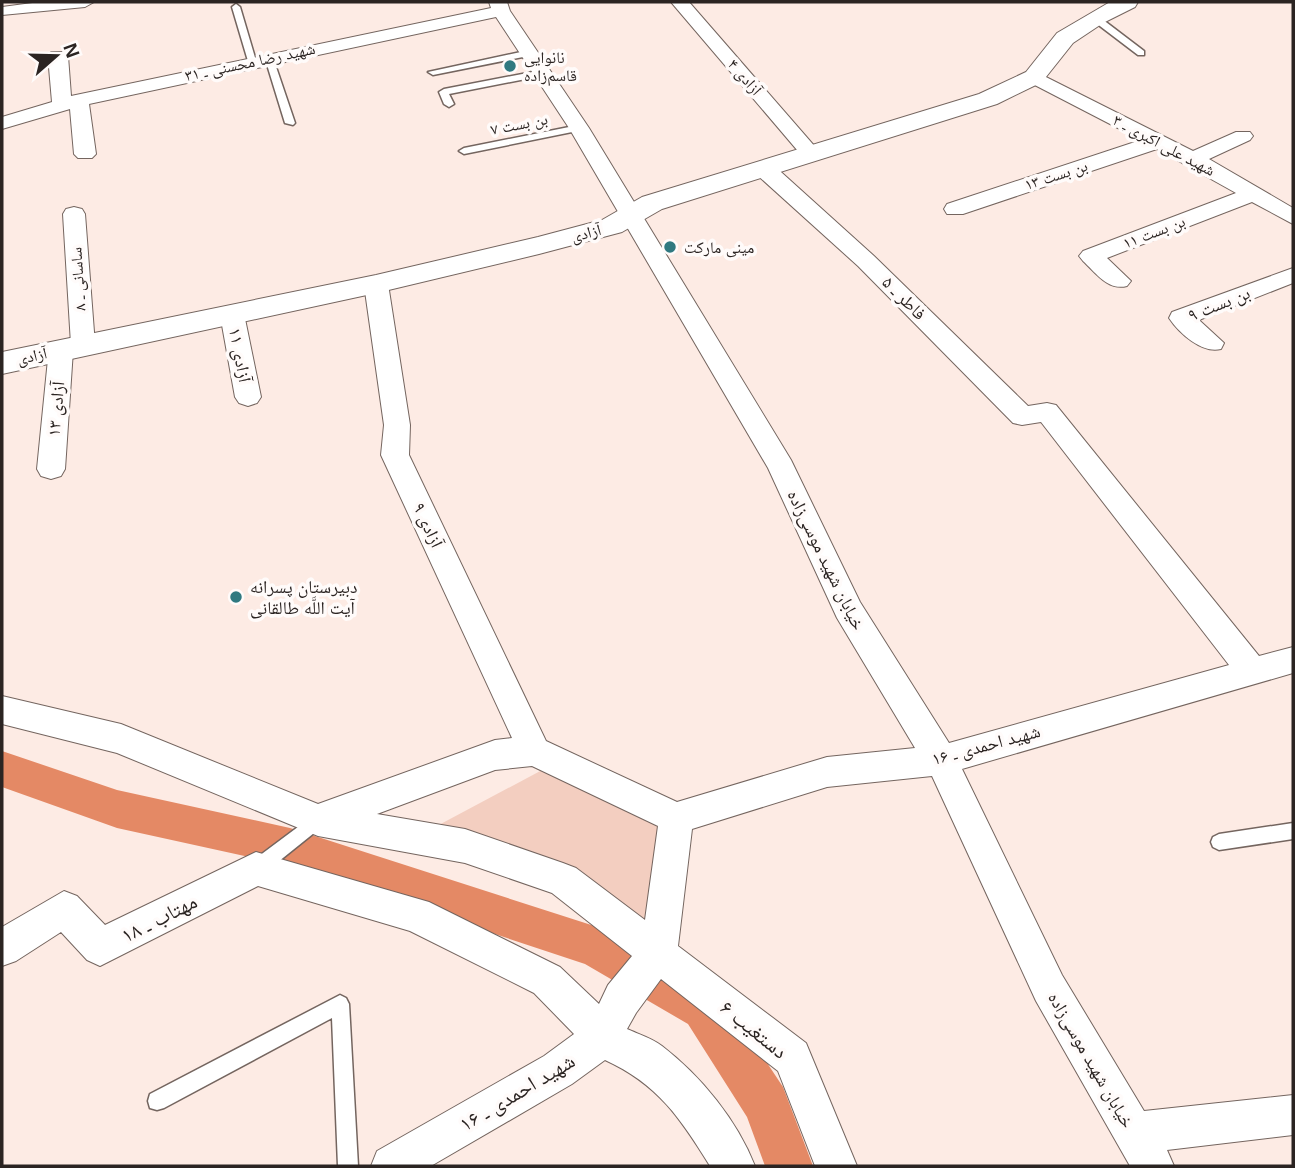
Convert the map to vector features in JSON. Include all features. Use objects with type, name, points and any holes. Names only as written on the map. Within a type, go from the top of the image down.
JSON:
[{"type":"street","points":[[2,34],[8,6],[85,2]]},
{"type":"street","name":"آزادی ۴","points":[[680,2],[810,153]]},
{"type":"street","name":"آزادی","points":[[2,363],[376,284],[612,226],[652,203],[988,99],[1034,77],[1065,38],[1095,18],[1127,2]]},
{"type":"street","name":"خیابان شهید موسی‌زاده","points":[[500,6],[579,128],[781,467],[848,609],[941,760],[1049,988],[1144,1150]]},
{"type":"street","name":"شهید رضا محسنی ـ ۳۱","points":[[2,123],[71,102],[500,6]]},
{"type":"street","points":[[58,56],[85,154]]},
{"type":"street","name":"شهید علی اکبری ـ ۳","points":[[1034,77],[1192,159],[1293,217]]},
{"type":"street","points":[[1192,159],[1243,136]]},
{"type":"street","name":"بن بست ۱۳","points":[[955,209],[1157,142]]},
{"type":"street","name":"فاطر ـ ۵","points":[[763,168],[866,261],[1022,416],[1047,411],[1252,671]]},
{"type":"street","name":"بن بست ۱۱","points":[[1119,281],[1091,256],[1253,194]]},
{"type":"street","name":"ساسانی ـ ۸","points":[[72,347],[74,214]]},
{"type":"street","name":"بن بست ۹","points":[[1212,343],[1181,318],[1293,275]]},
{"type":"street","name":"آزادی ۹","points":[[376,284],[397,425],[395,455],[534,751]]},
{"type":"street","name":"آزادی ۱۱","points":[[232,314],[248,397]]},
{"type":"street","name":"آزادی ۱۳","points":[[51,469],[72,347]]},
{"type":"street","name":"شهید احمدی ـ ۱۶","points":[[676,817],[827,772],[941,760],[1293,660]]},
{"type":"street","name":"دستغیب ۶","points":[[2,710],[121,739],[318,820],[465,845],[563,880],[792,1057],[836,1166]]},
{"type":"street","points":[[318,820],[495,755],[534,751],[676,817],[659,952]]},
{"type":"street","points":[[256,869],[416,915],[547,980],[580,1011],[602,1038],[646,1058],[694,1102],[734,1166]]},
{"type":"street","name":"مهتاب ـ ۱۸","points":[[2,946],[64,909],[100,947],[256,869]]},
{"type":"street","name":"شهید احمدی ـ ۱۶","points":[[401,1164],[558,1070],[602,1038],[622,999],[659,952]]},
{"type":"street","points":[[1144,1150],[1293,1115]]},
{"type":"lane","points":[[236,7],[290,123]]},
{"type":"lane","points":[[1095,18],[1140,53]]},
{"type":"lane","points":[[433,72],[530,53]]},
{"type":"lane","points":[[449,104],[444,92],[543,73]]},
{"type":"lane","name":"بن بست ۷","points":[[464,151],[579,128]]},
{"type":"lane","points":[[256,869],[318,820]]},
{"type":"lane","points":[[1219,842],[1293,831]]},
{"type":"lane","points":[[157,1101],[340,1004],[348,1166]]},
{"type":"shaded area","points":[[544,769],[663,823],[647,923],[580,870],[507,844],[435,827]]},
{"type":"waterway","points":[[2,769],[117,809],[290,847],[595,946],[704,1008],[766,1104],[789,1166]]},
{"type":"place","name":"نانوایی قاسم‌زاده","points":[[510,66]]},
{"type":"place","name":"مینی مارکت","points":[[670,247]]},
{"type":"place","name":"دبیرستان پسرانه آیت اللَّه طالقانی","points":[[236,597]]}]
